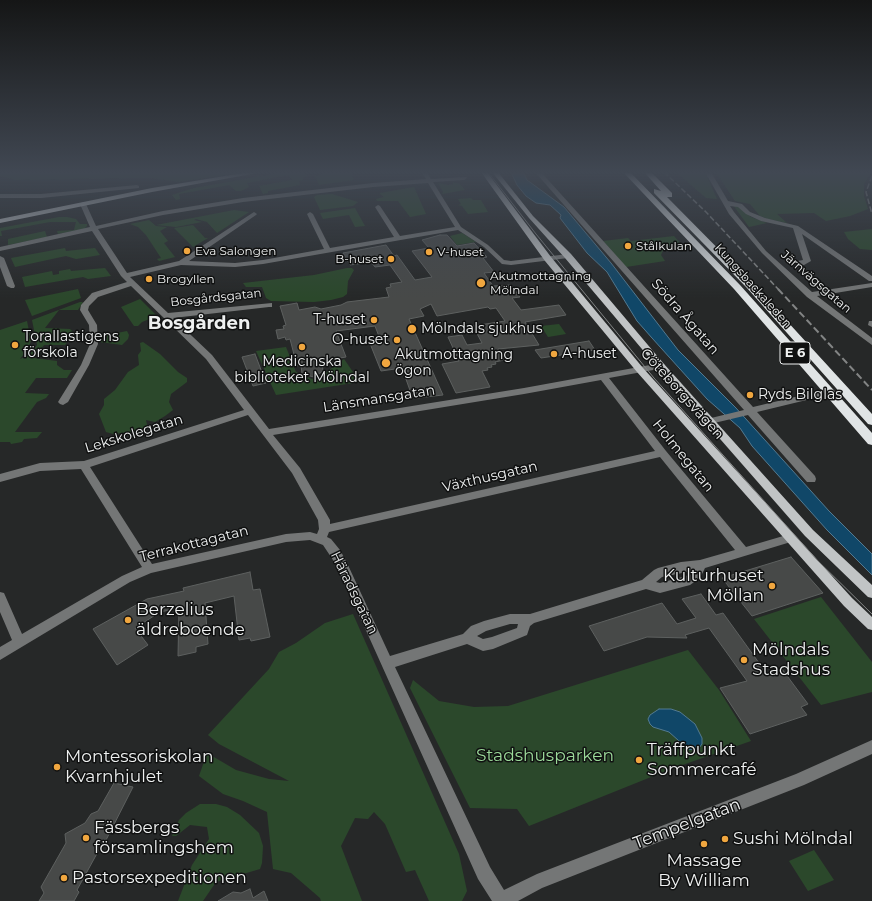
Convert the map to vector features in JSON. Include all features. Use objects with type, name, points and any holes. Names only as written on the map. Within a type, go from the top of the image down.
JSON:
[{"type":"highway","name":"Kungsbackaleden","points":[[668,214],[737,287],[872,441]]},
{"type":"highway","name":"Kungsbackaleden","points":[[681,214],[750,286],[872,421]]},
{"type":"main road","points":[[0,221],[34,214]]},
{"type":"main road","name":"Göteborgsvägen","points":[[515,214],[548,258],[640,370],[848,602],[872,625]]},
{"type":"main road","name":"Göteborgsvägen","points":[[529,214],[568,256],[661,366],[809,533],[872,593]]},
{"type":"street","points":[[88,214],[94,228],[128,280],[209,357],[268,433],[304,484],[324,520],[322,534]]},
{"type":"street","points":[[0,249],[160,214]]},
{"type":"street","points":[[63,402],[85,365],[94,344],[94,325],[84,310],[85,305],[95,295],[128,280],[181,263],[254,214]]},
{"type":"street","points":[[310,214],[328,251]]},
{"type":"street","points":[[382,214],[398,239]]},
{"type":"street","points":[[450,214],[459,228],[486,246],[505,263],[568,256]]},
{"type":"street","name":"Södra Ågatan","points":[[575,214],[747,412],[811,479]]},
{"type":"street","name":"Järnvägsgatan","points":[[733,214],[764,252],[810,295],[871,340]]},
{"type":"street","points":[[750,214],[763,220],[796,227],[872,279]]},
{"type":"street","points":[[796,227],[807,260],[801,263]]},
{"type":"street","points":[[181,263],[246,264],[459,228]]},
{"type":"street","points":[[0,258],[11,286]]},
{"type":"street","points":[[810,295],[872,285]]},
{"type":"street","name":"Bosgårdsgatan","points":[[166,316],[269,305]]},
{"type":"street","name":"Länsmansgatan","points":[[268,433],[604,377],[661,366]]},
{"type":"street","name":"Holmegatan","points":[[604,377],[662,452],[743,551]]},
{"type":"street","points":[[710,421],[816,395]]},
{"type":"street","name":"Lekskolegatan","points":[[0,478],[40,467],[84,465],[250,411]]},
{"type":"street","name":"Växthusgatan","points":[[322,534],[662,452]]},
{"type":"street","points":[[84,465],[149,569]]},
{"type":"street","name":"Terrakottagatan","points":[[0,654],[126,579],[149,569],[286,538],[322,534]]},
{"type":"street","name":"Häradsgatan","points":[[322,534],[336,553],[484,873],[501,901]]},
{"type":"street","points":[[387,663],[467,638],[475,630],[484,626],[510,619],[530,618],[646,584],[660,588],[690,580],[696,575],[700,565],[790,538]]},
{"type":"street","points":[[0,597],[19,643]]},
{"type":"street","points":[[467,638],[483,645],[494,643],[523,631],[524,623],[530,618]]},
{"type":"street","name":"Tempelgatan","points":[[501,901],[537,882],[799,780],[872,747]]},
{"type":"green space","points":[[213,214],[246,214],[217,233],[207,222],[196,219],[194,220],[202,222],[176,227],[156,225]]},
{"type":"green space","points":[[321,214],[358,214],[365,226],[355,227],[349,215],[323,219]]},
{"type":"green space","points":[[408,214],[426,214],[410,217]]},
{"type":"green space","points":[[740,214],[747,214],[751,217],[767,223],[749,227]]},
{"type":"green space","points":[[758,214],[777,214],[787,223],[768,219]]},
{"type":"green space","points":[[816,214],[855,214],[850,216],[826,221]]},
{"type":"green space","points":[[59,217],[76,219],[80,224],[87,224],[87,226],[84,229],[58,234],[57,231],[74,230],[76,222],[50,222],[1,231],[2,236],[0,236],[0,228]]},
{"type":"green space","points":[[149,220],[156,226],[167,227],[160,231],[168,241],[164,243],[175,257],[159,261],[157,259],[161,258],[146,235],[138,227],[130,224]]},
{"type":"green space","points":[[193,225],[205,238],[208,238],[193,247],[174,228]]},
{"type":"green space","points":[[872,229],[872,250],[860,249],[848,239],[844,232]]},
{"type":"green space","points":[[45,231],[47,237],[8,245],[8,239]]},
{"type":"green space","points":[[462,233],[476,242],[457,245],[450,236]]},
{"type":"green space","points":[[674,236],[681,244],[665,246],[661,255],[665,261],[626,267],[603,241],[628,238],[631,241]]},
{"type":"green space","points":[[65,248],[66,251],[95,248],[100,255],[76,259],[66,256],[15,267],[11,258]]},
{"type":"green space","points":[[105,268],[111,276],[88,279],[83,277],[25,287],[22,277],[52,271],[53,275],[59,274],[59,271],[70,269],[71,271]]},
{"type":"green space","points":[[352,268],[354,270],[348,281],[347,294],[343,297],[331,300],[314,302],[271,301],[266,298],[262,287],[246,287],[243,283],[314,275]]},
{"type":"green space","points":[[78,289],[81,298],[32,316],[25,300]]},
{"type":"green space","points":[[140,299],[157,316],[142,322],[138,326],[134,326],[121,307]]},
{"type":"green space","points":[[80,302],[83,302],[78,310],[59,310],[45,328],[70,329],[74,333],[65,345],[44,345],[34,358],[57,361],[57,365],[64,370],[72,370],[67,378],[36,378],[25,393],[49,394],[46,398],[37,402],[15,432],[42,432],[37,438],[24,439],[22,442],[11,444],[10,442],[0,442],[0,330],[27,321],[31,341],[28,349],[20,359],[29,355],[37,345],[32,320]]},
{"type":"green space","points":[[559,324],[566,334],[548,337],[541,326]]},
{"type":"green space","points":[[127,331],[129,335],[128,339],[122,345],[100,342],[101,340],[107,339],[107,335]]},
{"type":"green space","points":[[143,342],[160,354],[178,372],[187,378],[187,382],[171,394],[169,402],[173,410],[165,416],[155,422],[146,420],[147,425],[144,428],[134,432],[113,434],[106,432],[99,414],[104,405],[104,399],[115,390],[128,372],[139,365],[138,355],[141,351],[140,343]]},
{"type":"green space","points":[[286,347],[296,372],[312,379],[321,376],[344,359],[360,382],[276,395],[256,351]]},
{"type":"green space","points":[[821,597],[872,662],[872,692],[821,705],[754,619]]},
{"type":"green space","points":[[353,614],[459,854],[467,891],[462,901],[429,901],[415,870],[406,872],[385,824],[374,812],[368,819],[355,818],[341,846],[362,901],[321,901],[320,898],[291,873],[273,869],[267,812],[223,794],[199,776],[207,753],[236,770],[269,779],[289,781],[219,744],[208,735],[269,669],[279,652],[296,643],[325,623]]},
{"type":"green space","name":"Stadshusparken","points":[[688,650],[719,690],[751,741],[671,769],[529,826],[517,809],[470,808],[410,688],[413,680],[439,701],[474,707],[508,706]]},
{"type":"green space","points":[[200,804],[216,804],[227,807],[240,815],[259,833],[263,846],[262,863],[260,869],[216,882],[203,901],[178,901],[192,865],[209,839],[207,827],[190,825],[176,836],[172,836],[179,820],[186,813]]},
{"type":"green space","points":[[814,850],[834,880],[808,891],[789,861]]},
{"type":"water","points":[[560,214],[570,214],[611,263],[678,350],[736,408],[829,511],[872,554],[872,575],[827,530],[752,446],[740,428],[707,399],[637,321],[607,272],[587,253],[560,218]]},
{"type":"water","points":[[659,709],[671,709],[680,712],[695,724],[702,738],[702,744],[699,748],[694,750],[688,749],[669,732],[653,727],[648,719],[650,715]]},
{"type":"building","points":[[440,235],[447,235],[457,246],[474,243],[487,257],[483,258],[494,272],[484,273],[493,286],[511,285],[520,297],[512,298],[521,310],[559,305],[566,315],[525,322],[539,345],[498,349],[504,360],[495,362],[496,364],[491,365],[492,367],[487,368],[488,370],[482,371],[490,387],[456,393],[442,364],[459,361],[448,337],[462,335],[467,345],[482,343],[473,326],[505,321],[496,308],[490,309],[488,307],[437,316],[431,304],[420,309],[424,316],[409,319],[443,395],[416,398],[416,395],[412,396],[402,368],[381,371],[369,341],[380,339],[375,326],[336,331],[346,357],[322,361],[323,371],[314,377],[302,374],[301,365],[297,366],[290,339],[286,340],[285,337],[278,339],[276,330],[284,329],[283,326],[286,325],[280,306],[297,303],[299,310],[315,307],[321,309],[341,305],[347,302],[389,297],[386,288],[391,287],[390,284],[402,282],[390,265],[375,267],[371,262],[350,265],[343,253],[386,245],[394,256],[397,255],[415,280],[432,277],[412,251],[429,248],[422,240]]},
{"type":"building","name":"A-huset","points":[[589,341],[595,350],[541,358],[535,350]]},
{"type":"building","points":[[255,354],[266,383],[253,386],[242,357]]},
{"type":"building","name":"Kulturhuset Möllan","points":[[791,557],[823,593],[752,616],[722,578]]},
{"type":"building","name":"Berzelius äldreboende","points":[[250,572],[253,590],[260,589],[270,637],[251,641],[250,638],[239,640],[234,596],[205,603],[208,644],[196,647],[196,652],[178,656],[179,608],[160,612],[135,628],[148,645],[117,665],[93,629],[147,599],[184,591],[183,588]]},
{"type":"building","name":"Mölndals Stadshus","points":[[701,594],[716,615],[723,613],[767,674],[782,669],[808,704],[801,707],[807,715],[750,734],[720,688],[747,681],[709,628],[685,635],[687,638],[647,637],[604,651],[589,626],[662,603],[677,624],[696,618],[682,599]]},
{"type":"building","name":"Fässbergs församlingshem","points":[[114,783],[133,787],[103,846],[100,848],[77,890],[79,892],[74,901],[39,901],[44,893],[41,887],[66,843],[65,834],[85,823],[91,814],[98,811]]},
{"type":"building","points":[[250,889],[253,898],[264,891],[268,901],[218,901],[233,892],[241,893]]},
{"type":"tram line","points":[[521,214],[654,378],[817,560],[872,614]]},
{"type":"railway","points":[[708,214],[779,290]]},
{"type":"railway","points":[[778,289],[872,390]]},
{"type":"place","name":"Stålkulan","points":[[628,246]]},
{"type":"place","name":"Eva Salongen","points":[[187,251]]},
{"type":"place","name":"V-huset","points":[[429,252]]},
{"type":"place","name":"B-huset","points":[[391,259]]},
{"type":"place","name":"Brogyllen","points":[[149,279]]},
{"type":"place","name":"Akutmottagning Mölndal","points":[[481,283]]},
{"type":"place","name":"T-huset","points":[[374,320]]},
{"type":"place","name":"Mölndals sjukhus","points":[[412,329]]},
{"type":"place","name":"O-huset","points":[[397,340]]},
{"type":"place","name":"Torallastigens förskola","points":[[15,345]]},
{"type":"place","name":"Medicinska biblioteket Mölndal","points":[[302,347]]},
{"type":"place","name":"A-huset","points":[[554,354]]},
{"type":"place","name":"Akutmottagning ögon","points":[[386,363]]},
{"type":"place","name":"Ryds Bilglas","points":[[750,395]]},
{"type":"place","name":"Kulturhuset Möllan","points":[[772,586]]},
{"type":"place","name":"Berzelius äldreboende","points":[[128,620]]},
{"type":"place","name":"Mölndals Stadshus","points":[[744,660]]},
{"type":"place","name":"Träffpunkt Sommercafé","points":[[639,760]]},
{"type":"place","name":"Montessoriskolan Kvarnhjulet","points":[[57,767]]},
{"type":"place","name":"Fässbergs församlingshem","points":[[86,838]]},
{"type":"place","name":"Sushi Mölndal","points":[[725,839]]},
{"type":"place","name":"Massage By William","points":[[704,844]]},
{"type":"place","name":"Pastorsexpeditionen","points":[[64,878]]},
{"type":"district","name":"Bosgården","points":[[199,324]]}]
